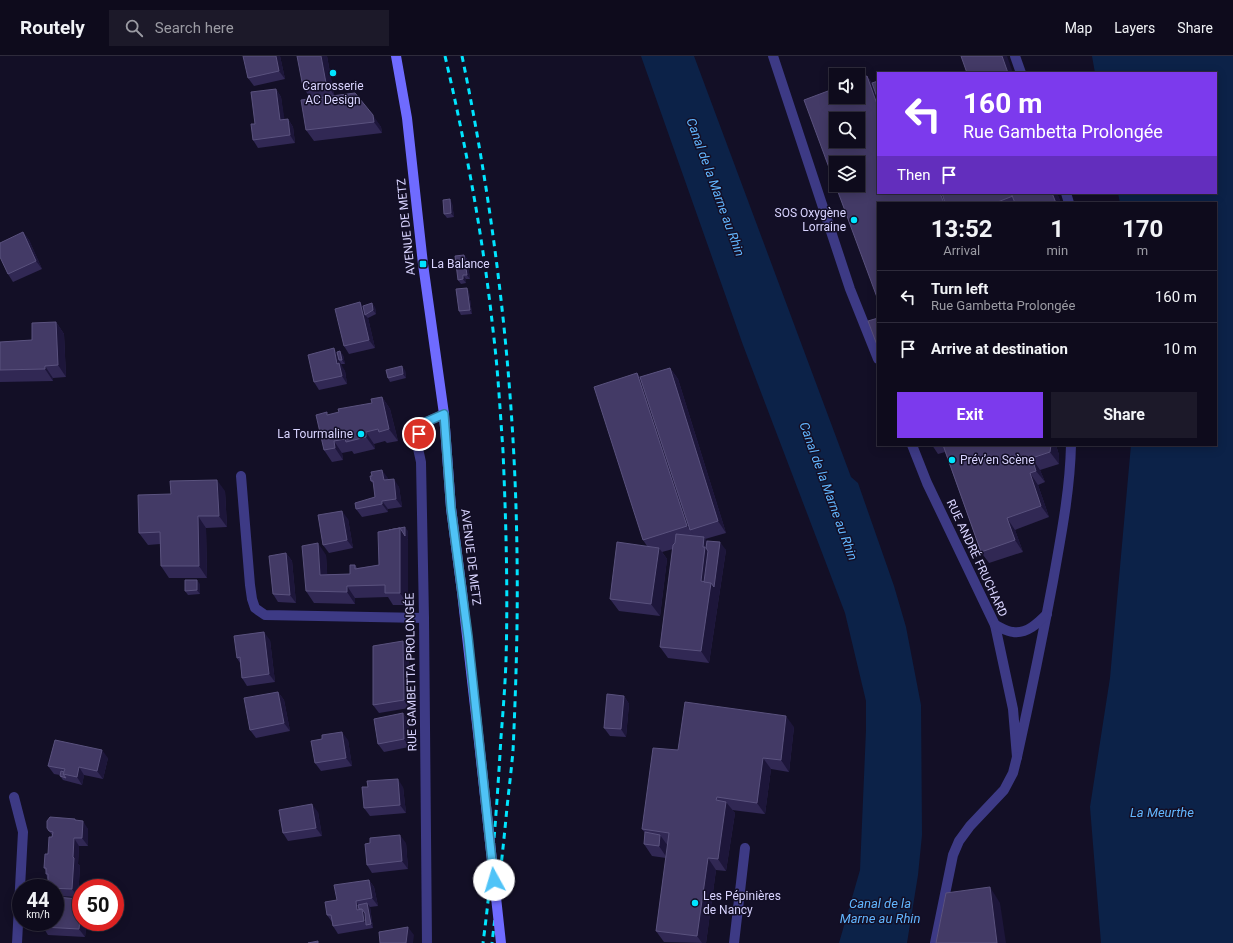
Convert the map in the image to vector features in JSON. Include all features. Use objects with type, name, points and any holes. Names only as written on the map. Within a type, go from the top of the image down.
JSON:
[{"type":"main road","name":"AVENUE DE METZ","points":[[396,56],[407,118],[423,264],[444,414],[451,508],[462,592],[501,943]]},
{"type":"street","points":[[773,56],[850,289],[877,356]]},
{"type":"street","points":[[1015,56],[1021,72]]},
{"type":"street","name":"RUE GAMBETTA PROLONGÉE","points":[[427,943],[421,462],[417,444],[419,434],[426,422],[444,414]]},
{"type":"street","name":"RUE ANDRÉ FRUCHARD","points":[[912,446],[927,483],[995,625],[1013,709],[1017,757]]},
{"type":"street","name":"RUE ANDRÉ FRUCHARD","points":[[935,943],[953,855],[959,841],[970,826],[1004,790],[1013,773],[1047,614],[1062,534],[1070,472],[1071,446]]},
{"type":"street","points":[[241,476],[250,585],[255,608],[265,615],[424,618]]},
{"type":"street","points":[[995,625],[1013,632],[1022,632],[1035,626],[1047,614]]},
{"type":"street","points":[[14,797],[23,832],[17,943]]},
{"type":"street","points":[[734,943],[745,848]]},
{"type":"water","name":"Canal de la Marne au Rhin","points":[[641,56],[694,56],[851,477],[858,483],[894,586],[906,627],[921,705],[922,835],[918,875],[907,943],[839,943],[860,870],[866,701],[845,613],[743,345]]},
{"type":"water","name":"La Meurthe","points":[[1092,56],[1233,56],[1233,943],[1101,943],[1090,807],[1110,678],[1131,446],[1217,446],[1217,202],[1120,202],[1118,194],[1217,194],[1217,72],[1095,72]]},
{"type":"building","points":[[243,56],[276,56],[279,71],[248,78]]},
{"type":"building","points":[[297,56],[321,56],[326,83],[303,87]]},
{"type":"building","points":[[961,56],[1002,56],[1008,72],[967,72]]},
{"type":"building","points":[[867,76],[877,104],[877,194],[940,194],[944,202],[877,202],[877,297],[838,192],[865,192],[865,156],[829,156],[829,168],[804,100],[829,91],[829,104],[865,104],[865,77]]},
{"type":"building","points":[[877,81],[877,97],[872,83]]},
{"type":"building","points":[[276,89],[280,120],[288,119],[290,135],[253,140],[251,124],[255,124],[251,92]]},
{"type":"building","points":[[355,93],[373,115],[374,122],[306,130],[301,100]]},
{"type":"building","points":[[942,194],[1012,194],[1013,196],[998,202],[945,202]]},
{"type":"building","points":[[1011,194],[1052,194],[1056,202],[1015,202]]},
{"type":"building","points":[[450,199],[451,213],[444,214],[443,200]]},
{"type":"building","points":[[23,232],[36,261],[8,274],[0,257],[0,243]]},
{"type":"building","points":[[464,255],[467,275],[463,275],[463,279],[458,280],[455,256]]},
{"type":"building","points":[[467,288],[470,310],[459,311],[456,289]]},
{"type":"building","points":[[360,302],[369,340],[344,346],[335,309]]},
{"type":"building","points":[[372,303],[373,310],[365,315],[363,306]]},
{"type":"building","points":[[877,318],[877,345],[868,321]]},
{"type":"building","points":[[56,322],[58,365],[45,366],[45,369],[0,370],[0,342],[32,340],[32,323]]},
{"type":"building","points":[[334,348],[337,364],[339,363],[342,376],[314,382],[308,355]]},
{"type":"building","points":[[340,351],[342,360],[339,360],[337,352]]},
{"type":"building","points":[[402,366],[403,374],[388,378],[386,370]]},
{"type":"building","points":[[670,368],[718,521],[690,530],[640,377]]},
{"type":"building","points":[[637,373],[687,526],[643,540],[594,387]]},
{"type":"building","points":[[382,397],[389,429],[379,432],[378,429],[366,432],[366,437],[346,442],[345,439],[334,441],[335,448],[324,450],[316,415],[327,412],[327,415],[339,412],[338,409],[372,403],[371,399]]},
{"type":"building","points":[[943,446],[1051,446],[1050,452],[1032,458],[1036,471],[1030,473],[1041,506],[1007,518],[1015,540],[981,552]]},
{"type":"building","points":[[382,470],[384,480],[394,479],[396,499],[382,501],[382,504],[356,509],[355,503],[375,497],[373,481],[371,481],[370,476],[372,476],[371,472]]},
{"type":"building","points":[[217,480],[219,516],[198,516],[199,566],[161,566],[160,532],[139,533],[138,495],[171,494],[170,481]]},
{"type":"building","points":[[342,511],[347,540],[323,545],[318,515]]},
{"type":"building","points":[[405,527],[405,536],[400,528],[389,530]]},
{"type":"building","points":[[400,528],[400,593],[385,593],[385,585],[347,586],[347,592],[306,591],[302,546],[318,543],[320,575],[350,574],[350,565],[355,565],[355,569],[379,565],[378,532]]},
{"type":"building","points":[[676,534],[704,537],[703,547],[705,547],[701,581],[711,583],[701,651],[660,647],[673,545],[675,543]]},
{"type":"building","points":[[707,541],[720,542],[714,587],[711,583],[704,582],[708,551],[706,548]]},
{"type":"building","points":[[617,542],[659,548],[651,604],[610,599]]},
{"type":"building","points":[[286,553],[290,595],[273,594],[269,556]]},
{"type":"building","points":[[185,580],[197,580],[197,590],[185,591]]},
{"type":"building","points":[[264,632],[269,674],[242,678],[240,657],[237,658],[234,636]]},
{"type":"building","points":[[403,641],[404,700],[373,705],[373,646]]},
{"type":"building","points":[[278,692],[284,723],[250,730],[244,698]]},
{"type":"building","points":[[607,694],[624,696],[621,729],[604,728]]},
{"type":"building","points":[[685,702],[786,716],[781,760],[763,758],[757,803],[717,797],[716,800],[726,802],[718,859],[708,858],[697,936],[656,931],[669,833],[642,829],[653,748],[678,750]]},
{"type":"building","points":[[403,713],[404,739],[378,744],[374,719]]},
{"type":"building","points":[[342,732],[346,758],[315,763],[311,741],[322,739],[322,735]]},
{"type":"building","points":[[55,740],[102,750],[97,771],[79,767],[77,777],[63,774],[65,769],[48,766]]},
{"type":"building","points":[[61,771],[64,772],[63,774],[66,778],[60,776]]},
{"type":"building","points":[[398,779],[400,805],[364,808],[362,787],[368,787],[367,781]]},
{"type":"building","points":[[312,804],[316,828],[283,833],[279,810]]},
{"type":"building","points":[[50,817],[83,821],[82,838],[74,838],[72,889],[64,889],[64,879],[48,879],[48,874],[46,874],[46,868],[44,868],[45,854],[48,854],[49,837],[52,837],[53,832],[49,831],[47,828],[47,821]]},
{"type":"building","points":[[645,832],[660,835],[659,846],[644,844]]},
{"type":"building","points":[[400,835],[402,861],[367,865],[365,844],[370,843],[370,838]]},
{"type":"building","points":[[369,880],[372,898],[356,901],[357,910],[362,909],[364,921],[333,926],[331,915],[327,915],[325,902],[337,900],[334,885]]},
{"type":"building","points":[[990,887],[997,943],[936,943],[946,893]]},
{"type":"building","points":[[64,898],[72,898],[72,929],[64,928]]},
{"type":"building","points":[[367,903],[371,924],[366,925],[365,913],[362,909],[359,909],[358,905]]},
{"type":"building","points":[[408,927],[406,943],[380,943],[379,932]]},
{"type":"railway","points":[[445,56],[467,158],[479,226],[489,295],[496,360],[503,451],[507,608],[506,661],[494,840],[483,943]]},
{"type":"railway","points":[[462,56],[485,180],[502,304],[508,366],[515,491],[517,603],[513,751],[492,943]]},
{"type":"place","name":"Carrosserie AC Design","points":[[333,73]]},
{"type":"place","name":"SOS Oxygène Lorraine","points":[[854,220]]},
{"type":"place","name":"La Balance","points":[[423,264]]},
{"type":"place","name":"La Tourmaline","points":[[361,434]]},
{"type":"place","name":"Prév’en Scène","points":[[952,460]]},
{"type":"place","name":"Les Pépinières de Nancy","points":[[695,903]]},
{"type":"route","points":[[419,434],[426,422],[444,414],[451,508],[468,637],[494,880]]}]
